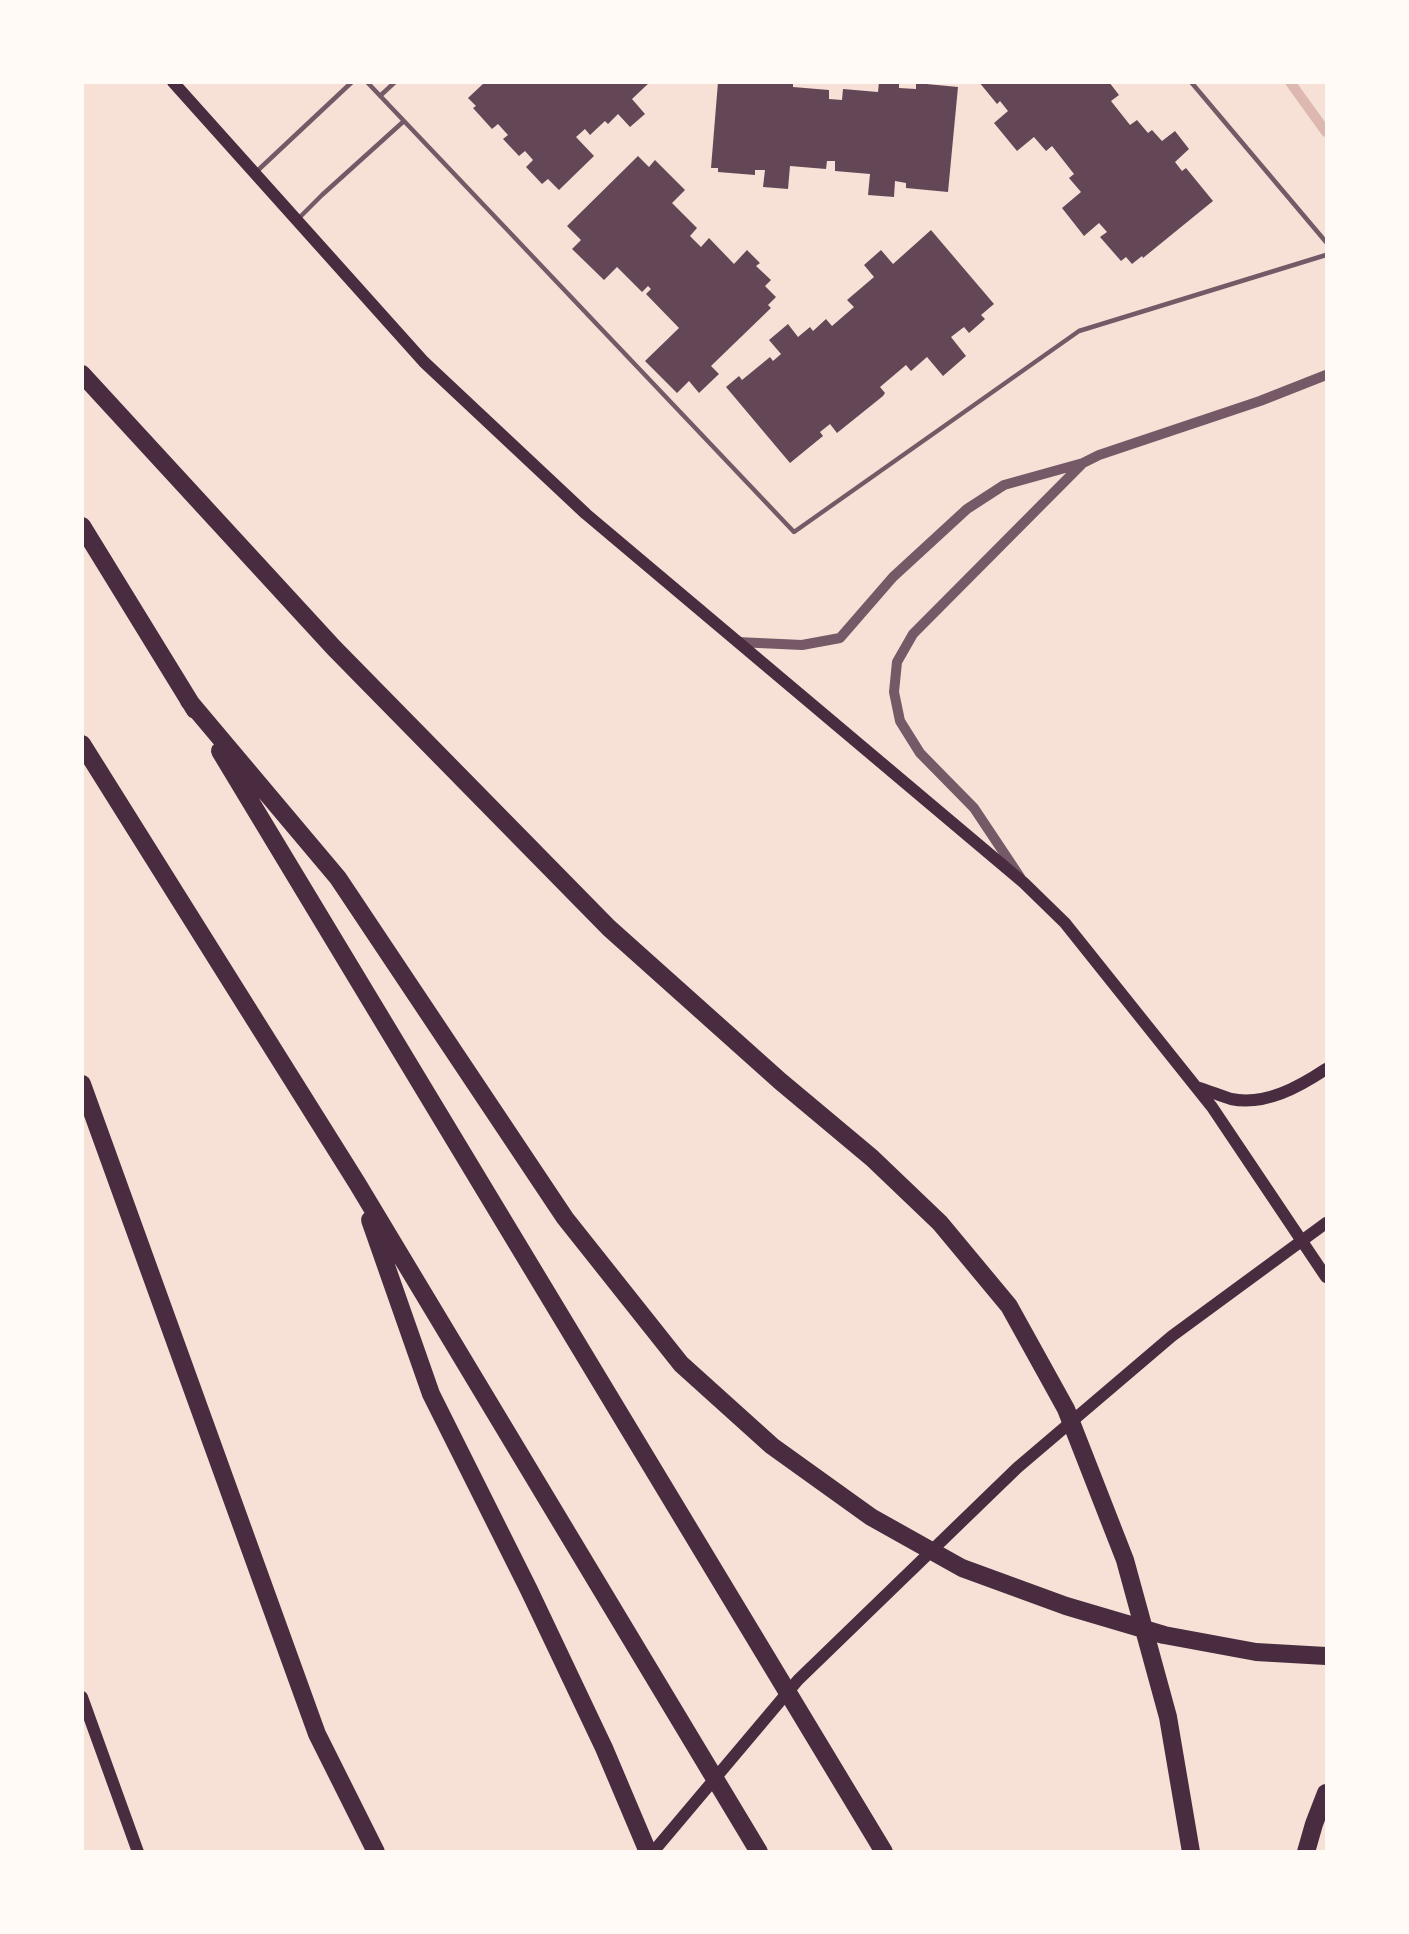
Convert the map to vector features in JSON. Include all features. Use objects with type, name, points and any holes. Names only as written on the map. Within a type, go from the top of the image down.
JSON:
[{"type":"highway","points":[[82,374],[334,648],[609,928],[780,1080],[872,1158],[940,1223],[1009,1306],[1066,1409],[1125,1560],[1168,1717],[1191,1851]]},
{"type":"highway","points":[[82,526],[884,1851]]},
{"type":"highway","points":[[189,700],[338,878],[565,1218],[681,1364],[772,1446],[871,1517],[962,1568],[1066,1606],[1164,1635],[1256,1652],[1326,1656]]},
{"type":"highway","points":[[82,744],[357,1183],[759,1851]]},
{"type":"highway","points":[[82,1084],[317,1734],[376,1851]]},
{"type":"highway","points":[[357,1183],[431,1394],[564,1664],[651,1851]]},
{"type":"highway","points":[[1306,1851],[1326,1793]]},
{"type":"main road","points":[[173,82],[424,362],[586,514],[1024,883],[1065,923],[1212,1107],[1326,1277]]},
{"type":"main road","points":[[1195,1086],[1233,1099],[1265,1100],[1309,1080],[1326,1069]]},
{"type":"main road","points":[[651,1851],[798,1680],[1017,1468],[1172,1336],[1326,1223]]},
{"type":"main road","points":[[82,1697],[138,1851]]},
{"type":"street","points":[[736,642],[802,645],[840,638],[893,577],[967,509],[1004,485],[1083,463],[1260,401],[1326,375]]},
{"type":"street","points":[[1024,883],[974,808],[920,753],[900,721],[894,692],[897,662],[913,634],[1083,463]]},
{"type":"lane","points":[[255,173],[352,82]]},
{"type":"lane","points":[[367,82],[794,532],[1079,331],[1326,255]]},
{"type":"lane","points":[[380,96],[395,82]]},
{"type":"lane","points":[[1191,82],[1326,242]]},
{"type":"lane","points":[[296,220],[404,121]]},
{"type":"building","points":[[485,82],[650,82],[632,99],[645,114],[630,127],[618,114],[608,124],[605,121],[590,135],[585,129],[576,137],[594,156],[559,190],[548,179],[542,184],[526,167],[533,160],[525,151],[519,156],[503,139],[508,135],[498,124],[492,129],[473,108],[476,106],[468,98]]},
{"type":"building","points":[[718,82],[793,82],[793,87],[829,90],[829,99],[842,100],[843,89],[878,92],[879,82],[899,82],[899,88],[916,89],[916,83],[958,87],[948,192],[906,188],[906,183],[895,181],[894,197],[868,195],[870,174],[835,171],[835,161],[827,161],[826,169],[790,166],[788,189],[763,187],[765,170],[755,170],[755,175],[718,172],[718,168],[711,168]]},
{"type":"building","points":[[979,82],[1109,82],[1119,95],[1111,101],[1130,125],[1137,120],[1148,133],[1152,130],[1162,141],[1175,131],[1189,149],[1175,162],[1182,171],[1186,168],[1213,201],[1143,258],[1142,256],[1132,264],[1126,257],[1121,261],[1100,237],[1107,232],[1099,223],[1084,236],[1062,208],[1081,192],[1069,178],[1074,174],[1052,146],[1046,151],[1034,137],[1017,151],[994,123],[1008,111],[1000,101],[997,104]]},
{"type":"building","points":[[638,156],[649,167],[655,160],[685,190],[672,203],[697,228],[690,236],[701,247],[709,238],[734,264],[747,250],[760,263],[756,266],[771,280],[765,286],[776,297],[768,305],[771,308],[711,366],[719,374],[699,393],[689,381],[677,393],[645,361],[679,328],[646,294],[651,289],[648,286],[642,292],[617,267],[604,280],[572,249],[581,240],[567,226]]},
{"type":"building","points":[[931,230],[994,304],[981,315],[985,319],[969,333],[964,327],[951,337],[966,356],[943,376],[927,357],[911,371],[906,365],[880,387],[885,393],[883,396],[837,433],[830,424],[820,432],[823,436],[790,463],[726,387],[739,376],[742,380],[770,357],[773,361],[781,354],[769,340],[788,324],[798,337],[810,327],[813,331],[826,319],[832,326],[854,307],[847,300],[874,277],[864,265],[881,250],[893,264]]},
{"type":"waterway","points":[[1290,82],[1326,132]]}]
